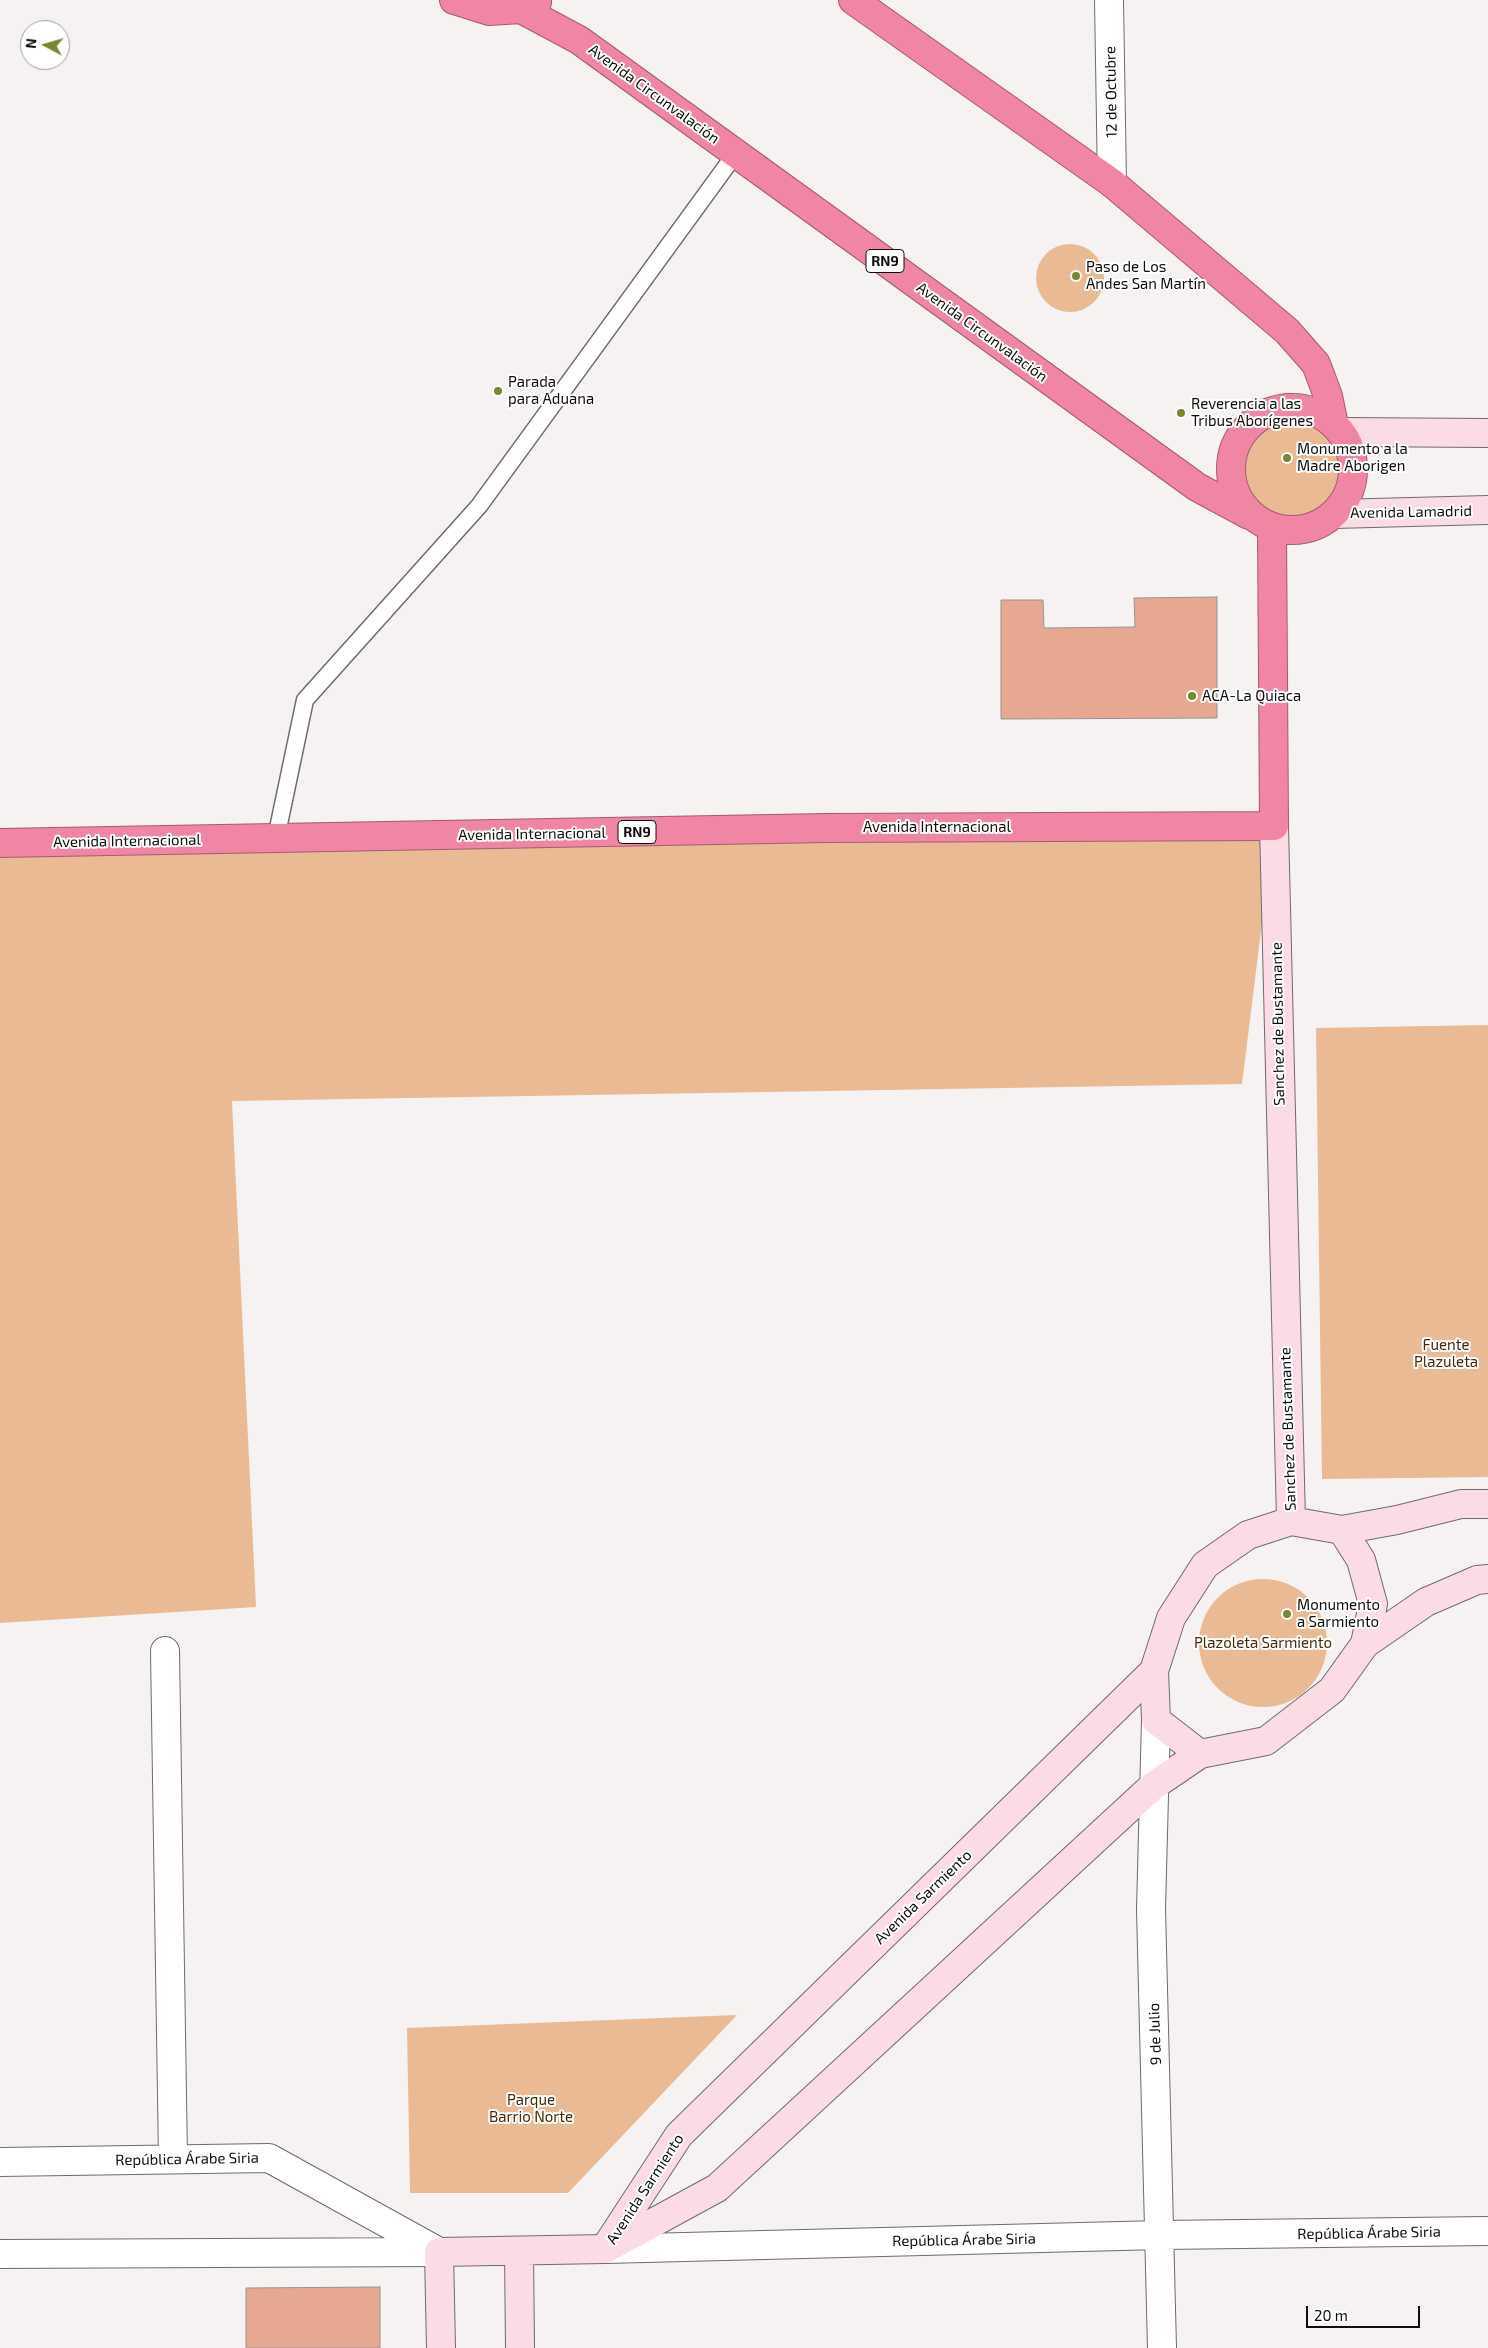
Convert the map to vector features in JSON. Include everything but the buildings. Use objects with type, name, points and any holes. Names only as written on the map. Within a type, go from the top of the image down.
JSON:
[{"type":"highway","name":"RN9","points":[[454,0],[489,11],[532,4]]},
{"type":"highway","name":"RN9","points":[[853,0],[1112,183],[1287,331],[1316,364],[1337,428],[1349,448],[1353,465],[1351,483],[1345,500],[1334,514],[1320,524],[1305,530],[1288,531],[1261,521]]},
{"type":"highway","name":"Avenida Circunvalación","points":[[532,4],[578,40],[1197,487],[1261,521]]},
{"type":"highway","points":[[1261,521],[1238,499],[1231,481],[1231,461],[1236,442],[1247,427],[1262,415],[1281,408],[1300,408],[1318,413],[1337,428]]},
{"type":"highway","name":"Sanchez de Bustamante","points":[[1261,521],[1274,826]]},
{"type":"highway","name":"Avenida Internacional","points":[[0,843],[826,828],[1274,826]]},
{"type":"main road","points":[[1337,428],[1488,433]]},
{"type":"main road","name":"Avenida Lamadrid","points":[[1334,514],[1488,510]]},
{"type":"main road","name":"Sanchez de Bustamante","points":[[1274,826],[1291,1521]]},
{"type":"main road","points":[[1488,1504],[1460,1504],[1397,1520],[1342,1530],[1291,1521],[1248,1535],[1205,1565],[1171,1618],[1154,1670],[1156,1720],[1200,1754],[1266,1741],[1332,1690],[1365,1644],[1426,1602],[1477,1580],[1488,1579]]},
{"type":"main road","points":[[1342,1530],[1361,1560],[1373,1604],[1365,1644]]},
{"type":"main road","name":"Avenida Sarmiento","points":[[605,2249],[679,2135],[1154,1670]]},
{"type":"main road","name":"Avenida Sarmiento","points":[[605,2249],[716,2188],[1153,1786],[1200,1754]]},
{"type":"main road","name":"República Árabe Siria","points":[[440,2252],[605,2249]]},
{"type":"main road","points":[[519,2251],[520,2348]]},
{"type":"main road","points":[[440,2252],[441,2348]]},
{"type":"street","name":"12 de Octubre","points":[[1109,0],[1112,183]]},
{"type":"street","points":[[165,1651],[173,2159]]},
{"type":"street","name":"9 de Julio","points":[[1156,1720],[1153,1786],[1152,1909],[1161,2235],[1162,2348]]},
{"type":"street","name":"República Árabe Siria","points":[[0,2162],[269,2158],[440,2252]]},
{"type":"street","name":"República Árabe Siria","points":[[605,2249],[1161,2235],[1488,2231]]},
{"type":"street","name":"República Árabe Siria","points":[[0,2254],[440,2252]]},
{"type":"lane","points":[[276,838],[305,700],[479,506],[736,153]]},
{"type":"green space","points":[[1070,244],[1083,247],[1094,254],[1101,265],[1104,278],[1101,291],[1094,302],[1083,309],[1070,312],[1057,309],[1046,302],[1039,291],[1036,278],[1039,265],[1046,254],[1057,247]]},
{"type":"green space","points":[[1287,413],[1308,417],[1325,429],[1337,446],[1341,467],[1337,488],[1325,505],[1308,517],[1287,521],[1266,517],[1249,505],[1237,488],[1233,467],[1237,446],[1249,429],[1266,417]]},
{"type":"green space","points":[[1274,826],[1242,1084],[232,1101],[256,1607],[0,1623],[0,845]]},
{"type":"green space","name":"Fuente Plazuleta","points":[[1488,1025],[1488,1477],[1322,1479],[1316,1028]]},
{"type":"green space","name":"Plazoleta Sarmiento","points":[[1263,1579],[1287,1584],[1299,1590],[1308,1598],[1316,1607],[1322,1619],[1327,1643],[1322,1667],[1316,1679],[1308,1688],[1299,1696],[1287,1702],[1263,1707],[1239,1702],[1227,1696],[1218,1688],[1210,1679],[1204,1667],[1199,1643],[1204,1619],[1210,1607],[1218,1598],[1227,1590],[1239,1584]]},
{"type":"green space","name":"Parque Barrio Norte","points":[[737,2015],[568,2193],[410,2193],[407,2028]]},
{"type":"place","name":"Paso de Los Andes San Martín","points":[[1076,276]]},
{"type":"place","name":"Parada para Aduana","points":[[498,391]]},
{"type":"place","name":"Reverencia a las Tribus Aborígenes","points":[[1181,413]]},
{"type":"place","name":"Monumento a la Madre Aborigen","points":[[1287,458]]},
{"type":"place","name":"ACA-La Quiaca","points":[[1192,696]]},
{"type":"place","name":"Monumento a Sarmiento","points":[[1287,1614]]}]
